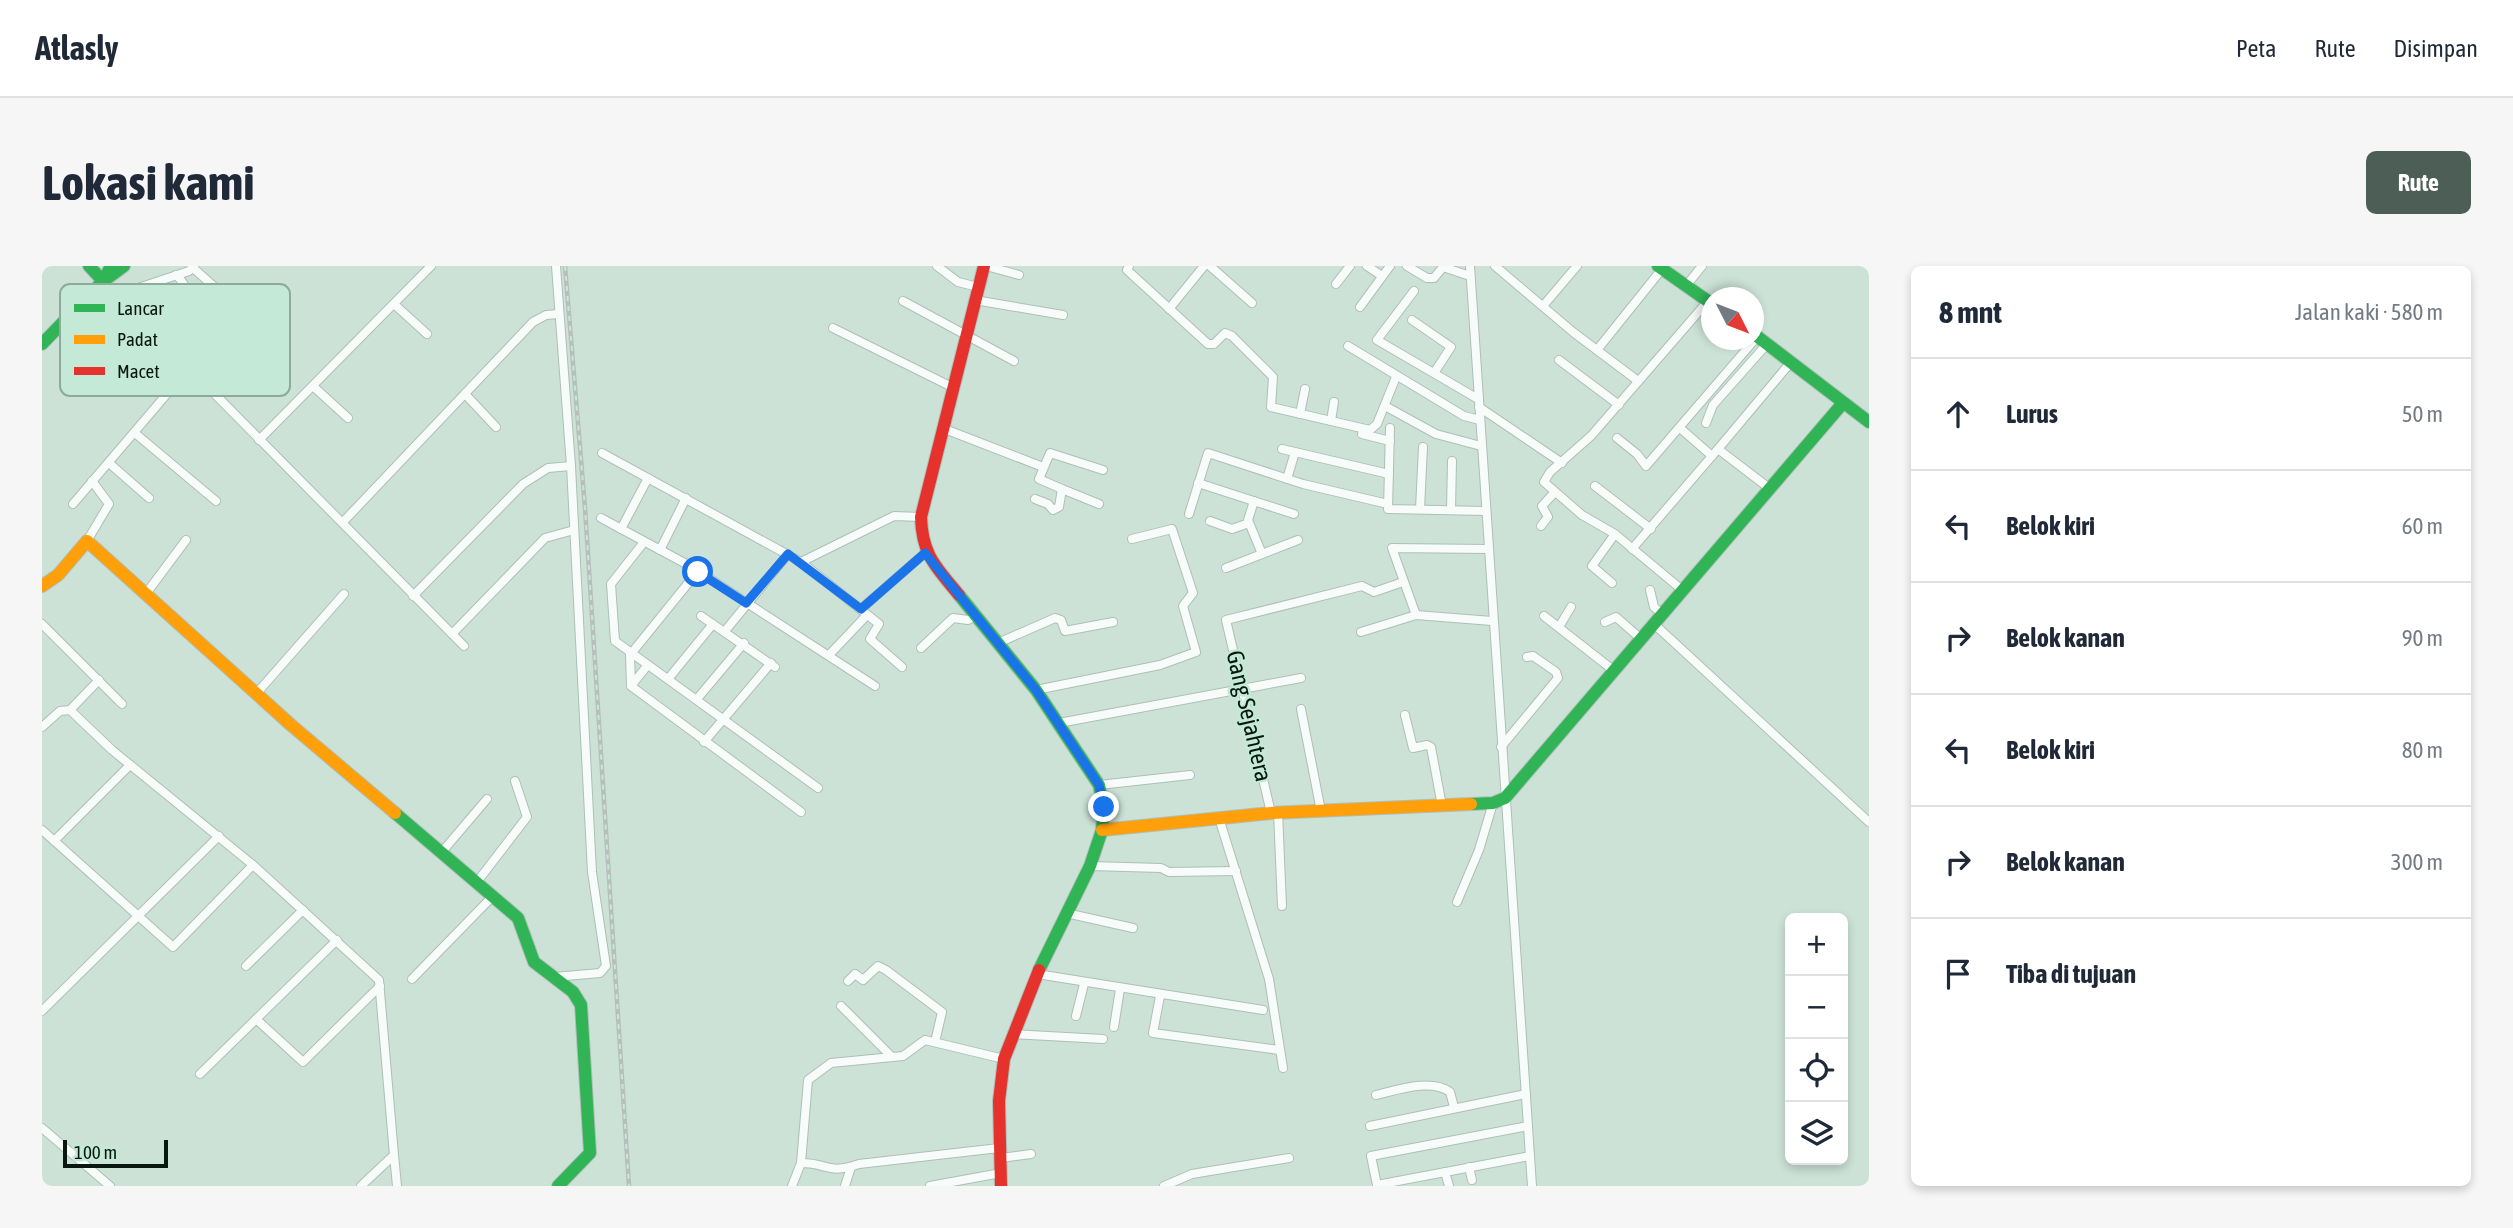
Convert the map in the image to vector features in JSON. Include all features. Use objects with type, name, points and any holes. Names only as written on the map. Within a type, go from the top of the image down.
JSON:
[{"type":"main road","points":[[89,266],[103,281]]},
{"type":"main road","points":[[103,281],[111,266]]},
{"type":"main road","points":[[100,284],[124,266]]},
{"type":"main road","points":[[985,266],[952,387],[920,531],[925,553],[1036,690],[1059,723],[1099,785],[1104,807],[1102,830],[1090,866],[1037,974],[1004,1059],[1001,1180]]},
{"type":"main road","points":[[1660,267],[1701,296]]},
{"type":"main road","points":[[42,344],[60,325]]},
{"type":"main road","points":[[1764,342],[1869,422]]},
{"type":"main road","points":[[1102,830],[1274,813],[1442,806],[1499,800],[1843,403]]},
{"type":"main road","points":[[42,586],[58,575],[88,541],[256,694],[518,918],[534,962],[580,1000],[590,1149],[588,1157],[558,1186]]},
{"type":"street","points":[[259,440],[431,266]]},
{"type":"street","points":[[554,976],[600,973],[606,964],[592,872],[571,466],[556,266]]},
{"type":"street","points":[[937,266],[958,282],[978,287]]},
{"type":"street","points":[[985,266],[1019,275]]},
{"type":"street","points":[[1129,266],[1126,270],[1212,346],[1225,333],[1232,336],[1273,377],[1270,406],[1370,430],[1377,424],[1396,377]]},
{"type":"street","points":[[1169,309],[1204,266]]},
{"type":"street","points":[[1210,266],[1252,303]]},
{"type":"street","points":[[1336,284],[1350,266]]},
{"type":"street","points":[[1367,266],[1382,276]]},
{"type":"street","points":[[1360,307],[1390,266]]},
{"type":"street","points":[[1406,266],[1427,278],[1434,278],[1443,267],[1470,276]]},
{"type":"street","points":[[1470,266],[1501,747],[1499,800],[1532,1186]]},
{"type":"street","points":[[1496,266],[1638,381]]},
{"type":"street","points":[[1543,306],[1577,266]]},
{"type":"street","points":[[1686,286],[1702,266]]},
{"type":"street","points":[[1597,350],[1660,267]]},
{"type":"street","points":[[149,284],[190,268],[210,284]]},
{"type":"street","points":[[176,275],[183,284]]},
{"type":"street","points":[[103,281],[106,284]]},
{"type":"street","points":[[1413,291],[1377,340],[1434,373],[1562,463]]},
{"type":"street","points":[[975,300],[1063,315]]},
{"type":"street","points":[[903,301],[1014,361]]},
{"type":"street","points":[[394,304],[427,334]]},
{"type":"street","points":[[1681,589],[1615,534],[1582,515],[1544,482],[1619,405],[1701,312]]},
{"type":"street","points":[[343,522],[533,322],[546,315],[559,314]]},
{"type":"street","points":[[1412,320],[1451,347],[1434,373]]},
{"type":"street","points":[[833,328],[952,387]]},
{"type":"street","points":[[1348,346],[1396,377],[1464,415],[1480,420]]},
{"type":"street","points":[[1617,438],[1637,454],[1646,466],[1748,350]]},
{"type":"street","points":[[1706,423],[1713,405],[1751,350]]},
{"type":"street","points":[[1559,360],[1619,405]]},
{"type":"street","points":[[1632,548],[1791,362]]},
{"type":"street","points":[[314,387],[348,418]]},
{"type":"street","points":[[1300,414],[1305,389]]},
{"type":"street","points":[[465,394],[496,427]]},
{"type":"street","points":[[73,504],[167,396]]},
{"type":"street","points":[[217,396],[464,646]]},
{"type":"street","points":[[1331,421],[1334,402]]},
{"type":"street","points":[[1385,406],[1436,434],[1481,446]]},
{"type":"street","points":[[1319,423],[1390,441]]},
{"type":"street","points":[[942,428],[1043,467]]},
{"type":"street","points":[[1390,428],[1388,509],[1486,511]]},
{"type":"street","points":[[1680,428],[1712,456]]},
{"type":"street","points":[[136,434],[216,501]]},
{"type":"street","points":[[1420,509],[1423,447]]},
{"type":"street","points":[[1282,449],[1316,454],[1389,474]]},
{"type":"street","points":[[1718,449],[1769,488]]},
{"type":"street","points":[[1287,479],[1295,452]]},
{"type":"street","points":[[602,453],[802,562],[880,626],[871,640],[902,667]]},
{"type":"street","points":[[1099,503],[1040,480],[1050,453],[1103,470]]},
{"type":"street","points":[[1189,514],[1208,453],[1287,479],[1388,504]]},
{"type":"street","points":[[1451,510],[1452,461]]},
{"type":"street","points":[[109,463],[149,498]]},
{"type":"street","points":[[413,596],[523,484],[548,468],[571,466]]},
{"type":"street","points":[[621,529],[648,478]]},
{"type":"street","points":[[88,541],[109,504],[92,481]]},
{"type":"street","points":[[1198,483],[1294,514]]},
{"type":"street","points":[[1595,486],[1651,529]]},
{"type":"street","points":[[1035,499],[1056,510],[1062,489]]},
{"type":"street","points":[[1541,526],[1548,517],[1542,507],[1555,493]]},
{"type":"street","points":[[660,550],[686,498]]},
{"type":"street","points":[[1254,501],[1249,523],[1262,554]]},
{"type":"street","points":[[802,562],[894,516],[921,517]]},
{"type":"street","points":[[601,518],[698,572],[875,686]]},
{"type":"street","points":[[1210,521],[1232,529],[1249,523]]},
{"type":"street","points":[[1036,690],[1160,665],[1196,652],[1183,606],[1193,593],[1172,529],[1132,539]]},
{"type":"street","points":[[452,634],[545,538],[574,530]]},
{"type":"street","points":[[1612,583],[1592,565],[1615,534]]},
{"type":"street","points":[[145,595],[186,540]]},
{"type":"street","points":[[1226,568],[1298,540]]},
{"type":"street","points":[[644,542],[610,586],[612,638],[630,655],[697,699],[818,788]]},
{"type":"street","points":[[1416,615],[1391,549],[1489,549]]},
{"type":"street","points":[[829,655],[864,612],[925,553]]},
{"type":"street","points":[[725,631],[788,554]]},
{"type":"street","points":[[631,686],[630,655],[698,572]]},
{"type":"street","name":"Gang Sejahtera","points":[[1282,906],[1274,813],[1226,620],[1362,586],[1374,592],[1403,582]]},
{"type":"street","points":[[1650,590],[1657,618],[1869,822]]},
{"type":"street","points":[[256,694],[344,594]]},
{"type":"street","points":[[1559,627],[1571,607]]},
{"type":"street","points":[[701,615],[773,665],[704,742]]},
{"type":"street","points":[[1361,632],[1416,615],[1492,621]]},
{"type":"street","points":[[922,648],[953,618],[968,620],[976,616]]},
{"type":"street","points":[[1544,616],[1613,670]]},
{"type":"street","points":[[1605,622],[1616,617],[1640,638]]},
{"type":"street","points":[[998,643],[1055,618],[1060,620],[1065,631],[1113,622]]},
{"type":"street","points":[[668,679],[713,624]]},
{"type":"street","points":[[42,625],[122,704]]},
{"type":"street","points":[[697,699],[744,643]]},
{"type":"street","points":[[1501,747],[1558,678],[1556,672],[1533,656],[1527,657]]},
{"type":"street","points":[[631,686],[647,666]]},
{"type":"street","points":[[1059,723],[1301,678]]},
{"type":"street","points":[[42,727],[60,711],[70,710],[99,680]]},
{"type":"street","points":[[631,686],[801,811]]},
{"type":"street","points":[[1301,709],[1321,811]]},
{"type":"street","points":[[70,710],[130,765],[254,865],[377,976],[397,1186]]},
{"type":"street","points":[[1405,715],[1413,747],[1431,747],[1442,806]]},
{"type":"street","points":[[54,841],[130,765]]},
{"type":"street","points":[[1099,785],[1190,775]]},
{"type":"street","points":[[477,882],[527,817],[515,781]]},
{"type":"street","points":[[441,853],[487,799]]},
{"type":"street","points":[[477,882],[515,834],[532,800]]},
{"type":"street","points":[[1457,902],[1499,800]]},
{"type":"street","points":[[1219,818],[1269,979],[1283,1068]]},
{"type":"street","points":[[42,830],[173,947],[254,865]]},
{"type":"street","points":[[42,1011],[219,836]]},
{"type":"street","points":[[1090,866],[1161,868],[1169,872],[1236,871]]},
{"type":"street","points":[[412,979],[493,896]]},
{"type":"street","points":[[246,966],[303,910]]},
{"type":"street","points":[[1066,913],[1133,929]]},
{"type":"street","points":[[200,1074],[337,940]]},
{"type":"street","points":[[848,981],[855,974],[864,979],[878,966],[886,970],[943,1012],[935,1042]]},
{"type":"street","points":[[1037,974],[1084,984],[1263,1010]]},
{"type":"street","points":[[1076,1016],[1084,984]]},
{"type":"street","points":[[256,1019],[303,1062],[380,986]]},
{"type":"street","points":[[1114,1027],[1120,989]]},
{"type":"street","points":[[1160,996],[1153,1033],[1279,1050]]},
{"type":"street","points":[[841,1006],[892,1057]]},
{"type":"street","points":[[1012,1034],[1103,1040]]},
{"type":"street","points":[[792,1186],[801,1163],[808,1080],[831,1063],[892,1057],[909,1052],[923,1040],[1004,1059]]},
{"type":"street","points":[[1376,1095],[1410,1087],[1439,1087],[1450,1092],[1454,1107]]},
{"type":"street","points":[[1370,1126],[1526,1094]]},
{"type":"street","points":[[1528,1126],[1371,1156],[1377,1185],[1530,1156]]},
{"type":"street","points":[[42,1128],[110,1186]]},
{"type":"street","points":[[801,1163],[817,1164],[835,1171],[850,1167],[1000,1153],[1031,1154]]},
{"type":"street","points":[[361,1186],[394,1155]]},
{"type":"street","points":[[1164,1186],[1192,1174],[1289,1158]]},
{"type":"street","points":[[845,1186],[850,1167]]},
{"type":"street","points":[[1469,1167],[1472,1180]]},
{"type":"street","points":[[1445,1172],[1448,1186]]},
{"type":"street","points":[[930,1186],[1001,1180]]},
{"type":"railway","points":[[565,266],[585,508],[629,1186]]},
{"type":"traffic: fast","points":[[89,266],[103,281]]},
{"type":"traffic: fast","points":[[100,284],[111,266]]},
{"type":"traffic: fast","points":[[105,280],[124,266]]},
{"type":"traffic: fast","points":[[1658,266],[1701,296]]},
{"type":"traffic: fast","points":[[42,344],[60,325]]},
{"type":"traffic: fast","points":[[1764,342],[1869,422]]},
{"type":"traffic: fast","points":[[1471,804],[1493,803],[1505,798],[1843,403]]},
{"type":"traffic: fast","points":[[959,595],[1036,690],[1099,785],[1104,807],[1102,830],[1090,866],[1039,970]]},
{"type":"traffic: fast","points":[[395,813],[518,918],[534,962],[573,992],[581,1005],[590,1153],[558,1186]]},
{"type":"traffic: slow","points":[[42,586],[58,575],[87,541],[291,725],[395,813]]},
{"type":"traffic: slow","points":[[1102,830],[1271,813],[1471,804]]},
{"type":"traffic: jam","points":[[959,595],[927,551],[921,517],[984,266]]},
{"type":"traffic: jam","points":[[1001,1186],[999,1101],[1004,1059],[1039,970]]},
{"type":"route","points":[[698,572],[746,603],[788,554],[861,609],[925,553],[1036,690],[1099,785],[1104,807]]}]
